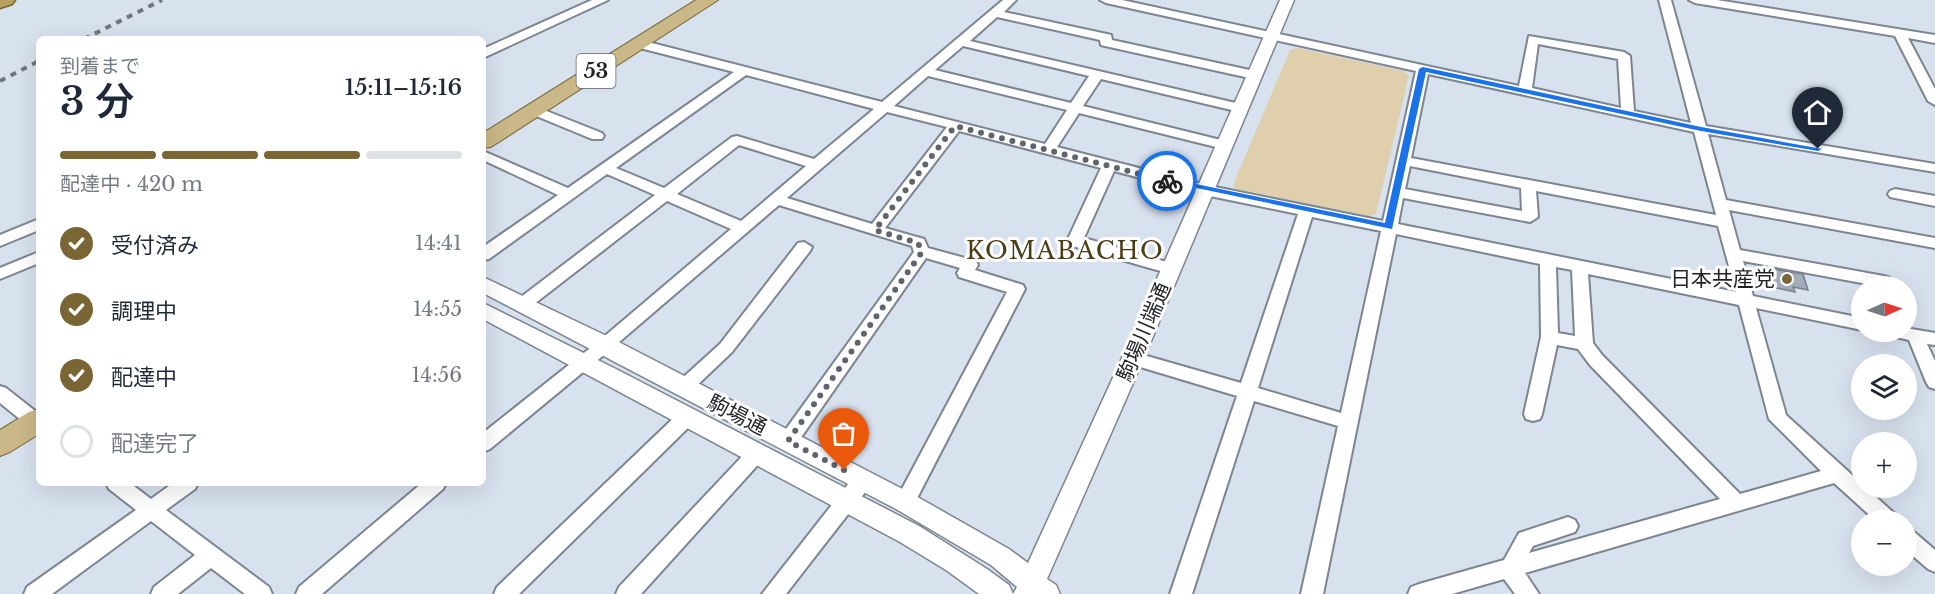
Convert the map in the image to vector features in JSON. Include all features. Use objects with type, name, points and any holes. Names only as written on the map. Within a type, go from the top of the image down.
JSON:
[{"type":"highway","points":[[0,2],[5,0]]},
{"type":"main road","name":"53","points":[[486,140],[709,0]]},
{"type":"main road","points":[[0,444],[36,423]]},
{"type":"street","points":[[486,53],[602,0]]},
{"type":"street","points":[[486,442],[605,345],[886,108],[1010,0]]},
{"type":"street","points":[[1106,0],[1701,129],[1935,168]]},
{"type":"street","name":"駒場川端通","points":[[1036,590],[1239,108],[1287,0]]},
{"type":"street","points":[[1665,0],[1778,419],[1877,510]]},
{"type":"street","points":[[1695,0],[1767,6],[1935,39]]},
{"type":"street","points":[[994,13],[1107,38],[1105,42],[1254,75]]},
{"type":"street","points":[[1899,33],[1935,101]]},
{"type":"street","points":[[1524,91],[1533,39],[1624,56],[1628,114]]},
{"type":"street","points":[[960,42],[1239,108]]},
{"type":"street","points":[[640,44],[1205,190],[1851,322]]},
{"type":"street","points":[[1312,594],[1423,69]]},
{"type":"street","points":[[486,253],[745,70]]},
{"type":"street","points":[[927,72],[1224,145]]},
{"type":"street","points":[[1048,150],[1096,76]]},
{"type":"street","points":[[534,110],[597,136]]},
{"type":"street","points":[[875,230],[955,126]]},
{"type":"street","points":[[523,304],[737,140],[818,165]]},
{"type":"street","points":[[486,156],[569,194]]},
{"type":"street","points":[[1404,161],[1724,222]]},
{"type":"street","points":[[1109,166],[1075,241],[1171,269]]},
{"type":"street","points":[[605,168],[742,228]]},
{"type":"street","points":[[1397,192],[1530,217],[1528,185]]},
{"type":"street","points":[[1895,194],[1935,201]]},
{"type":"street","points":[[776,199],[918,243],[922,252]]},
{"type":"street","points":[[1719,203],[1935,243]]},
{"type":"street","points":[[1181,594],[1307,210]]},
{"type":"street","points":[[0,241],[36,225]]},
{"type":"street","points":[[684,387],[726,348],[804,247]]},
{"type":"street","points":[[788,441],[922,252]]},
{"type":"street","points":[[905,502],[1017,289],[965,273],[970,265],[922,252]]},
{"type":"street","points":[[1732,254],[1851,276]]},
{"type":"street","points":[[0,274],[36,258]]},
{"type":"street","points":[[1533,414],[1550,337],[1548,260]]},
{"type":"street","points":[[1580,266],[1584,344],[1596,360],[1735,502]]},
{"type":"street","name":"駒場通","points":[[486,286],[905,502],[1000,557],[1036,590]]},
{"type":"street","name":"駒場通","points":[[486,312],[945,554],[999,594]]},
{"type":"street","points":[[1917,335],[1935,339]]},
{"type":"street","points":[[1550,337],[1584,344]]},
{"type":"street","points":[[1911,342],[1935,382]]},
{"type":"street","points":[[1133,358],[1348,422]]},
{"type":"street","points":[[0,393],[36,420]]},
{"type":"street","points":[[505,594],[687,417]]},
{"type":"street","points":[[627,594],[756,453]]},
{"type":"street","points":[[1419,594],[1510,570],[1735,502],[1837,474]]},
{"type":"street","points":[[780,592],[863,480]]},
{"type":"street","points":[[120,486],[261,594]]},
{"type":"street","points":[[35,594],[184,486]]},
{"type":"street","points":[[307,594],[433,486]]},
{"type":"street","points":[[1510,570],[1526,539],[1568,526]]},
{"type":"street","points":[[1917,547],[1935,563]]},
{"type":"street","points":[[162,594],[210,556]]},
{"type":"street","points":[[1510,570],[1528,594]]},
{"type":"shaded area","points":[[1298,48],[1403,71],[1409,76],[1376,214],[1369,216],[1236,189],[1233,185],[1290,50]]},
{"type":"building","name":"日本共産党","points":[[1766,268],[1803,274],[1808,290],[1793,287],[1795,292],[1772,287]]},
{"type":"railway","points":[[90,36],[162,0]]},
{"type":"railway","points":[[0,81],[36,63]]},
{"type":"way so far","points":[[844,470],[788,441],[922,252],[918,243],[875,230],[955,126],[1167,181]]},
{"type":"place","name":"日本共産党","points":[[1787,279]]},
{"type":"district","name":"KOMABACHO","points":[[1065,251]]},
{"type":"route","points":[[1167,181],[1389,227],[1423,69],[1701,129],[1818,149]]}]
